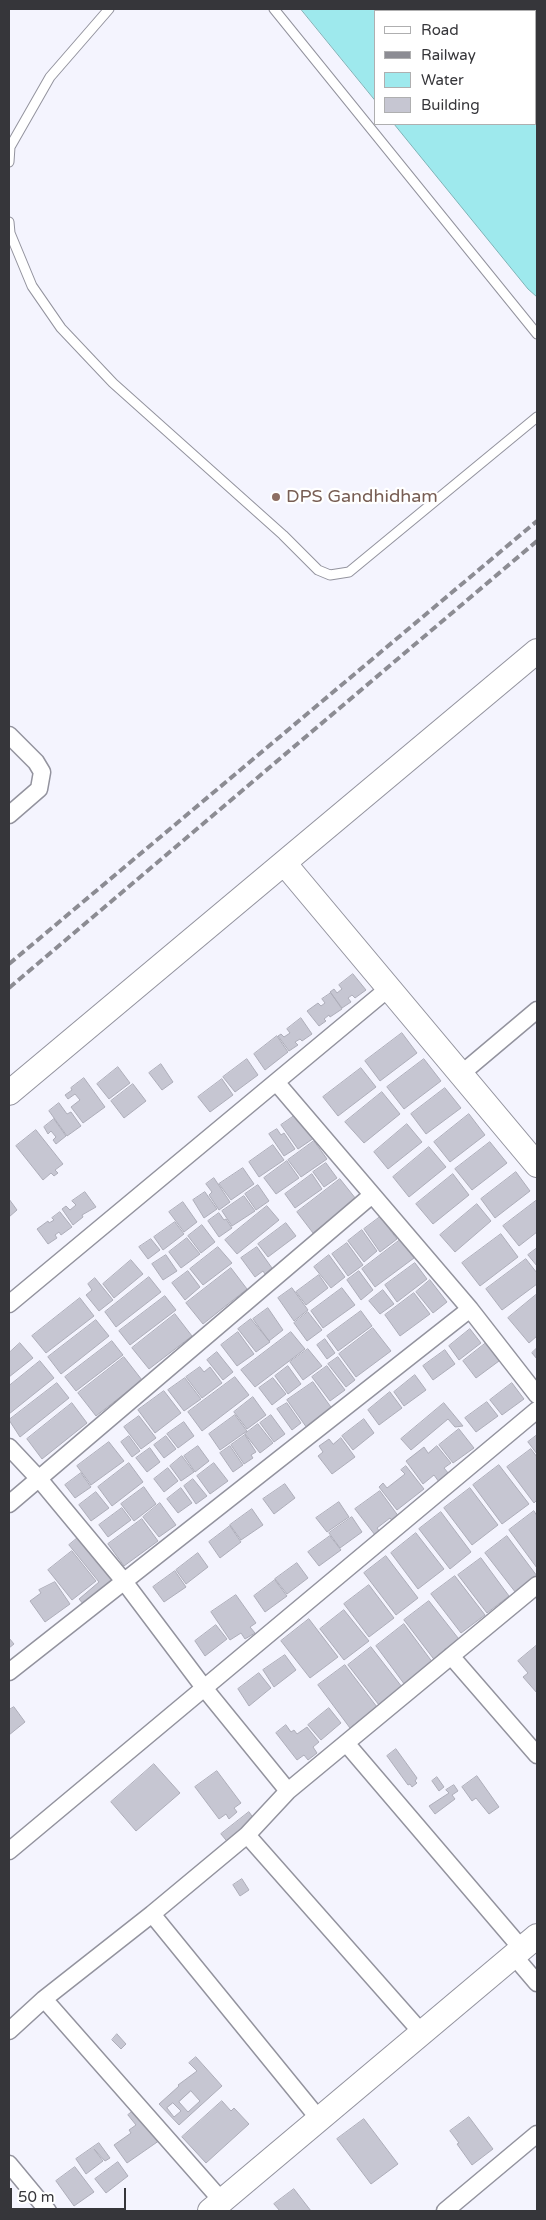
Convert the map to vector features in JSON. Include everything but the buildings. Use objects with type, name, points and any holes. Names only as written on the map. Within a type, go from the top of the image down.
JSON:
[{"type":"street","points":[[9,1093],[537,651]]},
{"type":"street","points":[[9,735],[36,762],[42,772],[39,789],[9,815]]},
{"type":"street","points":[[284,863],[537,1165]]},
{"type":"street","points":[[9,1304],[389,988]]},
{"type":"street","points":[[461,1074],[537,1010]]},
{"type":"street","points":[[276,1082],[470,1309],[537,1395]]},
{"type":"street","points":[[9,1504],[40,1480],[372,1195]]},
{"type":"street","points":[[9,1672],[123,1580],[470,1309]]},
{"type":"street","points":[[9,1851],[537,1410]]},
{"type":"street","points":[[9,1447],[40,1480],[123,1580],[205,1689],[288,1791]]},
{"type":"street","points":[[9,2031],[44,1999],[152,1914],[247,1835],[288,1791],[537,1585]]},
{"type":"street","points":[[451,1656],[537,1755]]},
{"type":"street","points":[[346,1743],[524,1947],[537,1983]]},
{"type":"street","points":[[247,1835],[422,2033]]},
{"type":"street","points":[[152,1914],[319,2119]]},
{"type":"street","points":[[44,1999],[216,2206],[524,1947]]},
{"type":"street","points":[[445,2211],[537,2134]]},
{"type":"street","points":[[9,2164],[48,2211]]},
{"type":"lane","points":[[9,162],[10,147],[50,77],[109,9]]},
{"type":"lane","points":[[274,9],[537,334]]},
{"type":"lane","points":[[9,222],[10,233],[32,286],[61,328],[112,383],[283,535],[318,570],[330,575],[349,572],[537,417]]},
{"type":"water","points":[[301,9],[537,9],[537,297],[528,289],[395,125],[536,125],[536,10],[374,10],[374,99]]},
{"type":"railway","points":[[9,964],[537,521]]},
{"type":"railway","points":[[9,988],[537,541]]},
{"type":"place","name":"DPS Gandhidham","points":[[276,497]]}]
